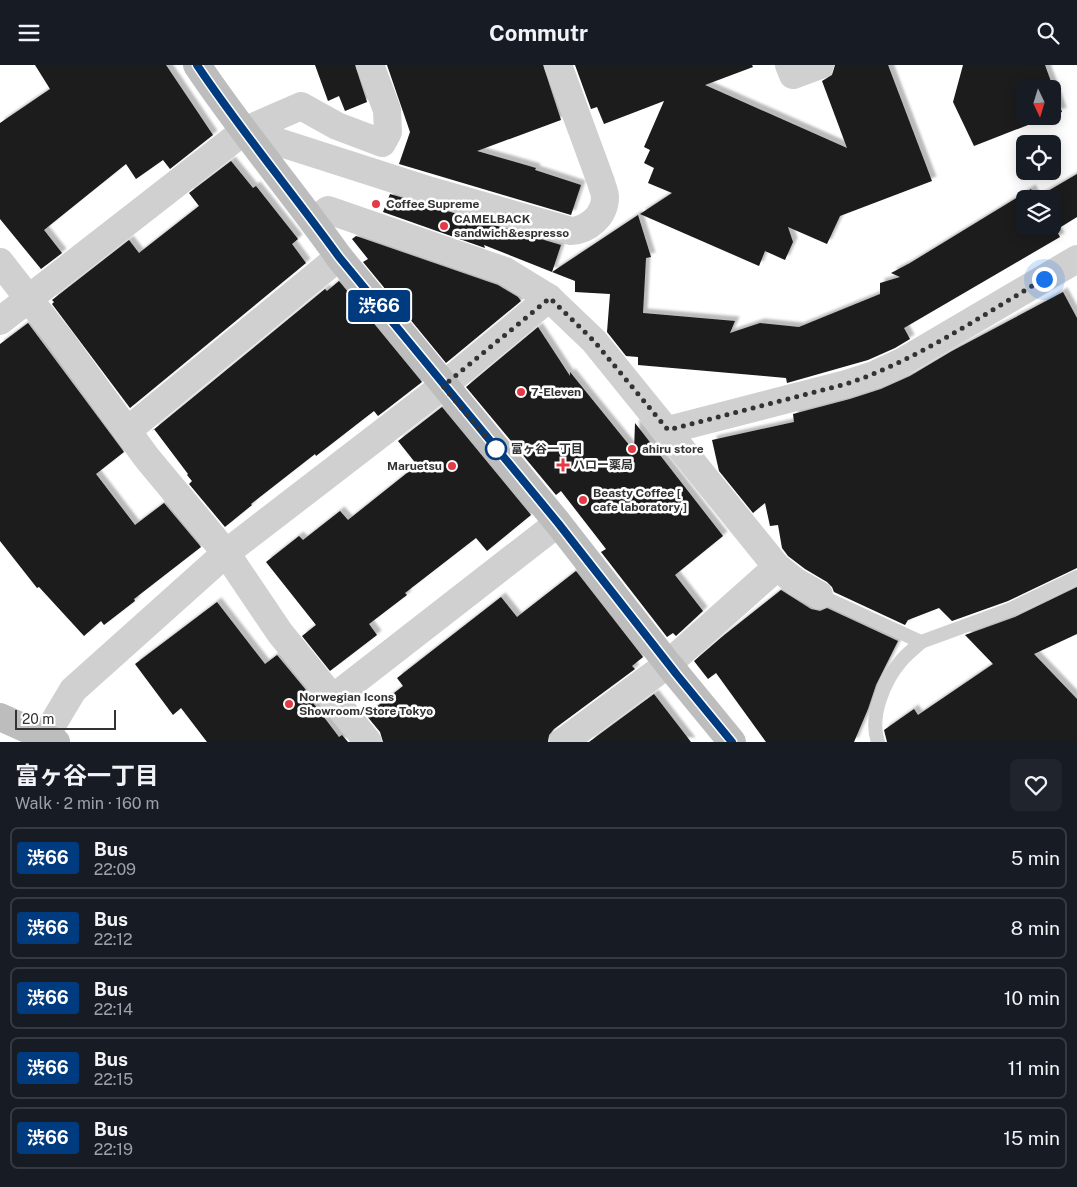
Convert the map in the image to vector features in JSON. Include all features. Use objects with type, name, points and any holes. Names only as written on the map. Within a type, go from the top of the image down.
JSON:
[{"type":"street","points":[[197,65],[225,108],[339,257],[443,386],[558,523],[668,664],[732,742]]},
{"type":"street","points":[[0,321],[244,131],[301,106],[337,126],[382,143],[388,132],[387,111],[370,65]]},
{"type":"street","points":[[244,131],[431,191],[571,231],[581,231],[590,227],[601,212],[605,198],[601,182],[558,65]]},
{"type":"street","points":[[789,65],[793,75],[820,65]]},
{"type":"street","points":[[313,221],[328,210],[505,271],[550,298],[594,341],[668,430],[777,567],[819,595]]},
{"type":"street","points":[[127,431],[339,257]]},
{"type":"street","points":[[668,430],[874,375],[902,362],[1077,259]]},
{"type":"street","points":[[0,262],[60,339],[147,459],[226,553],[280,633],[368,742]]},
{"type":"street","points":[[0,717],[50,739],[72,690],[226,553],[443,386],[550,298]]},
{"type":"street","points":[[333,698],[558,523]]},
{"type":"street","points":[[563,742],[668,664],[777,567]]},
{"type":"lane","points":[[878,742],[874,733],[874,720],[878,705],[889,680],[900,662],[922,642],[1011,609],[1077,577]]},
{"type":"lane","points":[[819,595],[922,642]]},
{"type":"building","points":[[35,65],[166,65],[213,135],[170,169],[163,160],[136,179],[126,164],[44,230],[62,253],[41,269],[0,219],[0,123],[50,89]]},
{"type":"building","points":[[315,65],[355,65],[367,102],[345,111],[339,96],[328,101]]},
{"type":"building","points":[[387,65],[543,65],[561,120],[477,151],[536,168],[535,170],[581,185],[571,215],[399,164],[410,132]]},
{"type":"building","points":[[575,65],[752,65],[753,67],[705,85],[847,148],[822,81],[832,75],[835,65],[888,65],[932,181],[840,216],[827,244],[788,227],[793,242],[785,260],[765,251],[759,266],[640,214],[672,193],[648,183],[654,168],[644,163],[650,150],[644,147],[664,101],[604,124],[597,107],[591,109]]},
{"type":"building","points":[[963,65],[1045,65],[1050,80],[1016,80],[1016,125],[1028,125],[974,146],[953,102]]},
{"type":"building","points":[[231,161],[253,188],[256,186],[298,239],[292,244],[306,263],[130,408],[52,304],[54,302],[52,300],[129,240],[139,253],[199,206],[189,193]]},
{"type":"building","points":[[1077,174],[1077,217],[1061,227],[1061,190],[1050,190]]},
{"type":"building","points":[[390,194],[561,245],[552,272],[484,245],[485,248],[383,212]]},
{"type":"building","points":[[1016,198],[1016,235],[1059,235],[1060,237],[904,328],[910,339],[895,348],[868,360],[787,383],[786,378],[638,365],[638,357],[626,356],[607,332],[610,294],[575,292],[575,281],[552,272],[638,215],[651,257],[646,258],[643,313],[735,321],[730,333],[760,323],[799,327],[880,294],[880,283],[900,277],[891,273]]},
{"type":"building","points":[[356,236],[498,285],[518,297],[521,301],[446,363],[363,262],[368,259],[352,239]]},
{"type":"building","points":[[339,281],[422,382],[378,416],[374,411],[316,456],[315,454],[225,527],[189,484],[192,481],[188,474],[154,429],[325,289],[327,291]]},
{"type":"building","points":[[1063,292],[1077,318],[1077,568],[1008,601],[952,621],[939,608],[908,620],[905,625],[834,592],[827,582],[788,556],[782,548],[778,525],[770,526],[765,503],[753,513],[719,471],[712,440],[794,422],[793,414],[881,389],[910,376],[952,351]]},
{"type":"building","points":[[28,323],[124,452],[96,474],[135,525],[164,503],[201,547],[104,625],[101,621],[84,636],[39,587],[37,588],[0,541],[0,344]]},
{"type":"building","points":[[538,327],[570,376],[570,372],[634,451],[635,423],[723,536],[675,575],[703,611],[676,636],[673,633],[667,637],[601,552],[606,549],[561,491],[556,495],[466,387]]},
{"type":"building","points":[[442,407],[531,515],[487,551],[476,538],[405,593],[407,595],[369,624],[377,635],[330,671],[302,636],[316,625],[266,562],[299,536],[303,540],[340,511],[348,520],[417,465],[398,441]]},
{"type":"building","points":[[576,571],[643,657],[632,666],[635,669],[554,729],[549,735],[548,742],[383,742],[380,732],[366,715],[403,686],[397,678],[501,597],[517,617]]},
{"type":"building","points":[[1077,587],[1077,634],[1034,654],[1077,699],[1077,742],[887,742],[884,730],[914,709],[918,715],[993,664],[965,635],[1015,617]]},
{"type":"building","points":[[781,590],[811,609],[820,611],[827,608],[898,641],[876,685],[854,742],[766,742],[716,673],[708,679],[694,661]]},
{"type":"building","points":[[217,602],[265,664],[277,655],[306,690],[304,691],[339,737],[342,735],[348,742],[207,742],[181,708],[173,715],[135,664]]},
{"type":"building","points":[[654,694],[691,742],[589,742]]},
{"type":"bus line","name":"渋66","points":[[197,65],[225,108],[339,257],[443,386],[558,523],[732,742]]},
{"type":"place","name":"Coffee Supreme","points":[[376,204]]},
{"type":"place","name":"CAMELBACK sandwich&espresso","points":[[444,226]]},
{"type":"place","name":"7-Eleven","points":[[521,392]]},
{"type":"place","name":"富ヶ谷一丁目","points":[[496,449]]},
{"type":"place","name":"ahiru store","points":[[632,449]]},
{"type":"place","name":"ハロー薬局","points":[[563,465]]},
{"type":"place","name":"Maruetsu","points":[[452,466]]},
{"type":"place","name":"Beasty Coffee [ cafe laboratory ]","points":[[583,500]]},
{"type":"place","name":"Norwegian Icons Showroom/Store Tokyo","points":[[289,704]]},
{"type":"route","points":[[496,449],[443,386],[550,298],[594,341],[668,430],[874,375],[902,362],[1044,279]]}]
